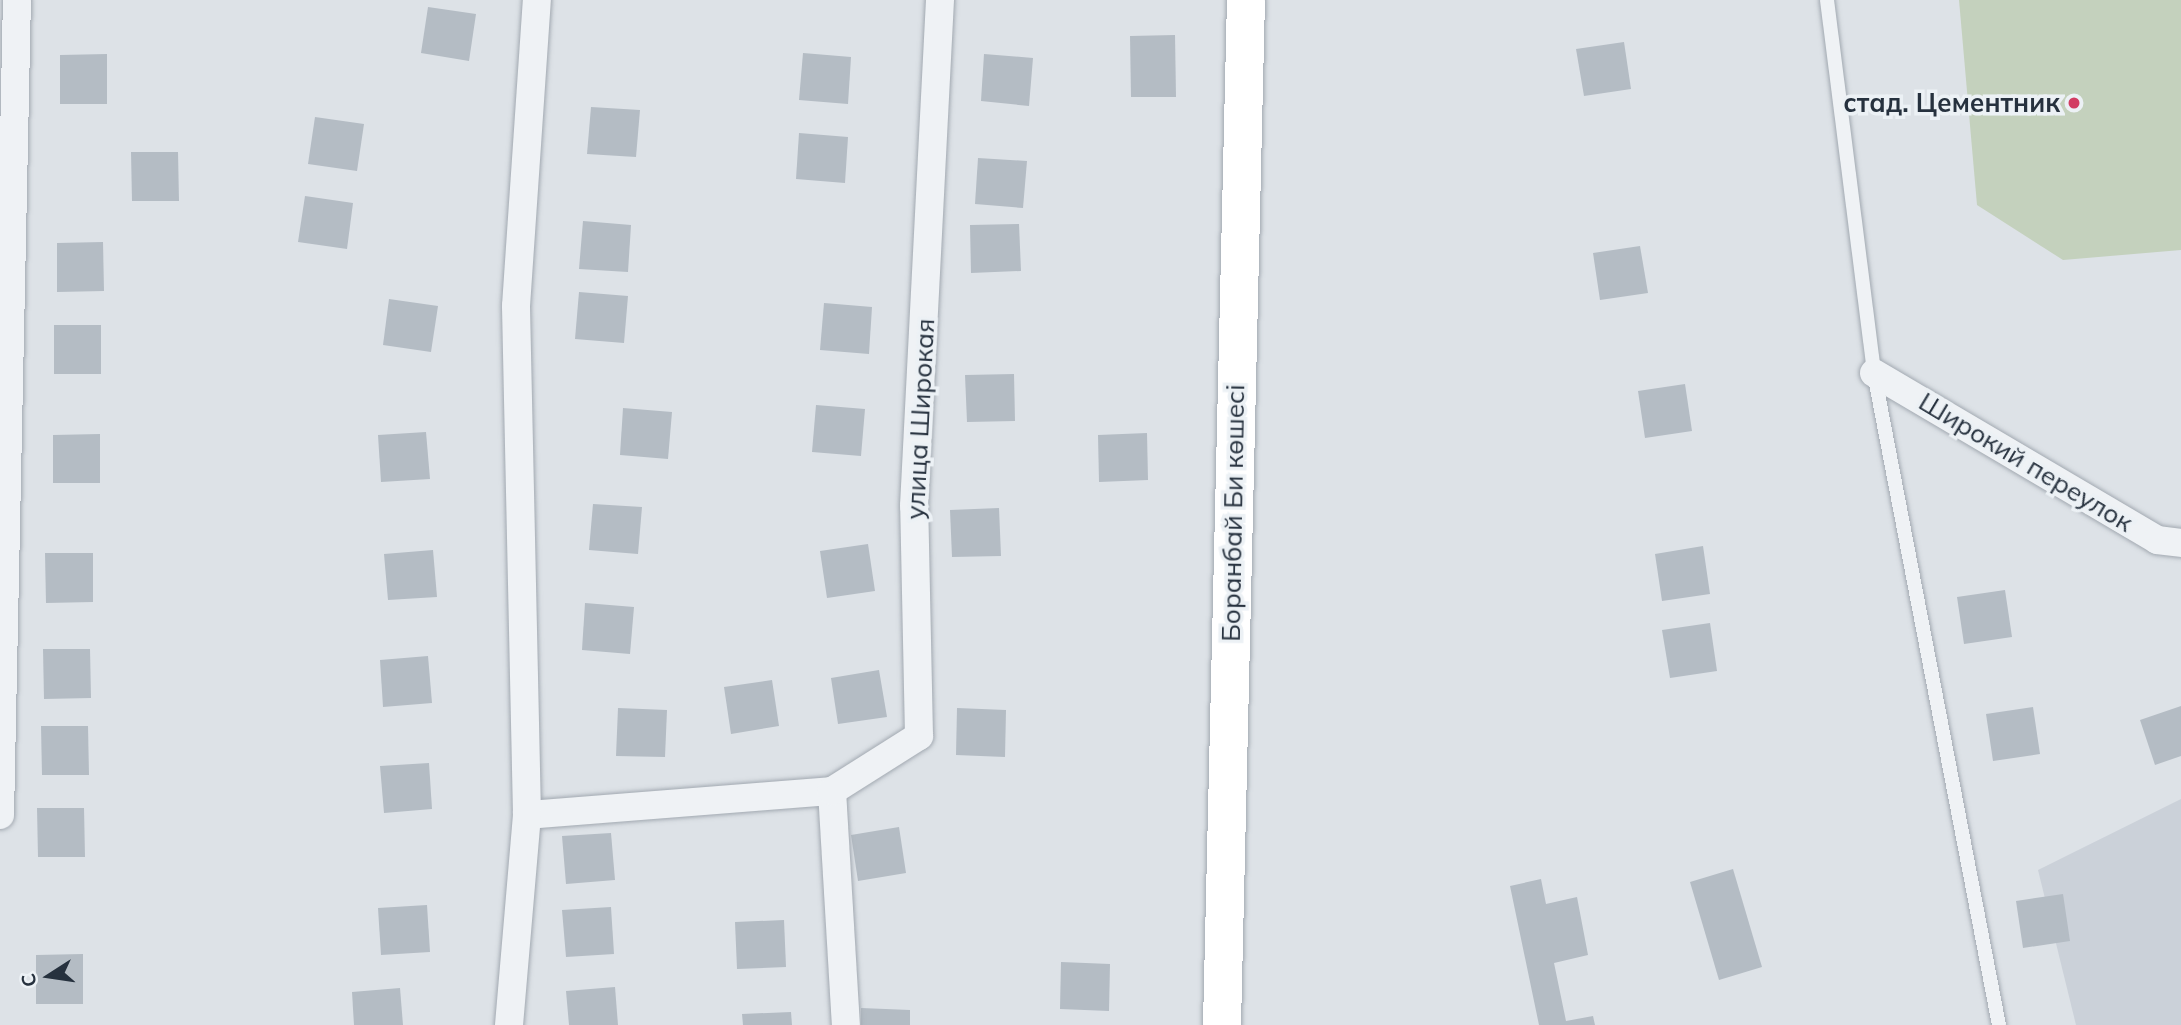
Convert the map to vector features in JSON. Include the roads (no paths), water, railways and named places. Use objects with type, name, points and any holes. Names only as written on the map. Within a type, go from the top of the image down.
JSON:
[{"type":"main road","name":"Боранбай Би көшесі","points":[[1222,1025],[1245,0]]},
{"type":"street","points":[[0,815],[17,0]]},
{"type":"street","points":[[509,1025],[527,815],[516,306],[537,0]]},
{"type":"street","name":"улица Широкая","points":[[527,815],[832,791],[919,736],[914,506],[940,0]]},
{"type":"street","name":"Широкий переулок","points":[[1874,373],[2157,540],[2181,543]]},
{"type":"street","points":[[832,791],[846,1025]]},
{"type":"lane","points":[[1827,0],[1874,373],[1999,1025]]},
{"type":"place","name":"стад. Цементник","points":[[2074,103]]}]
